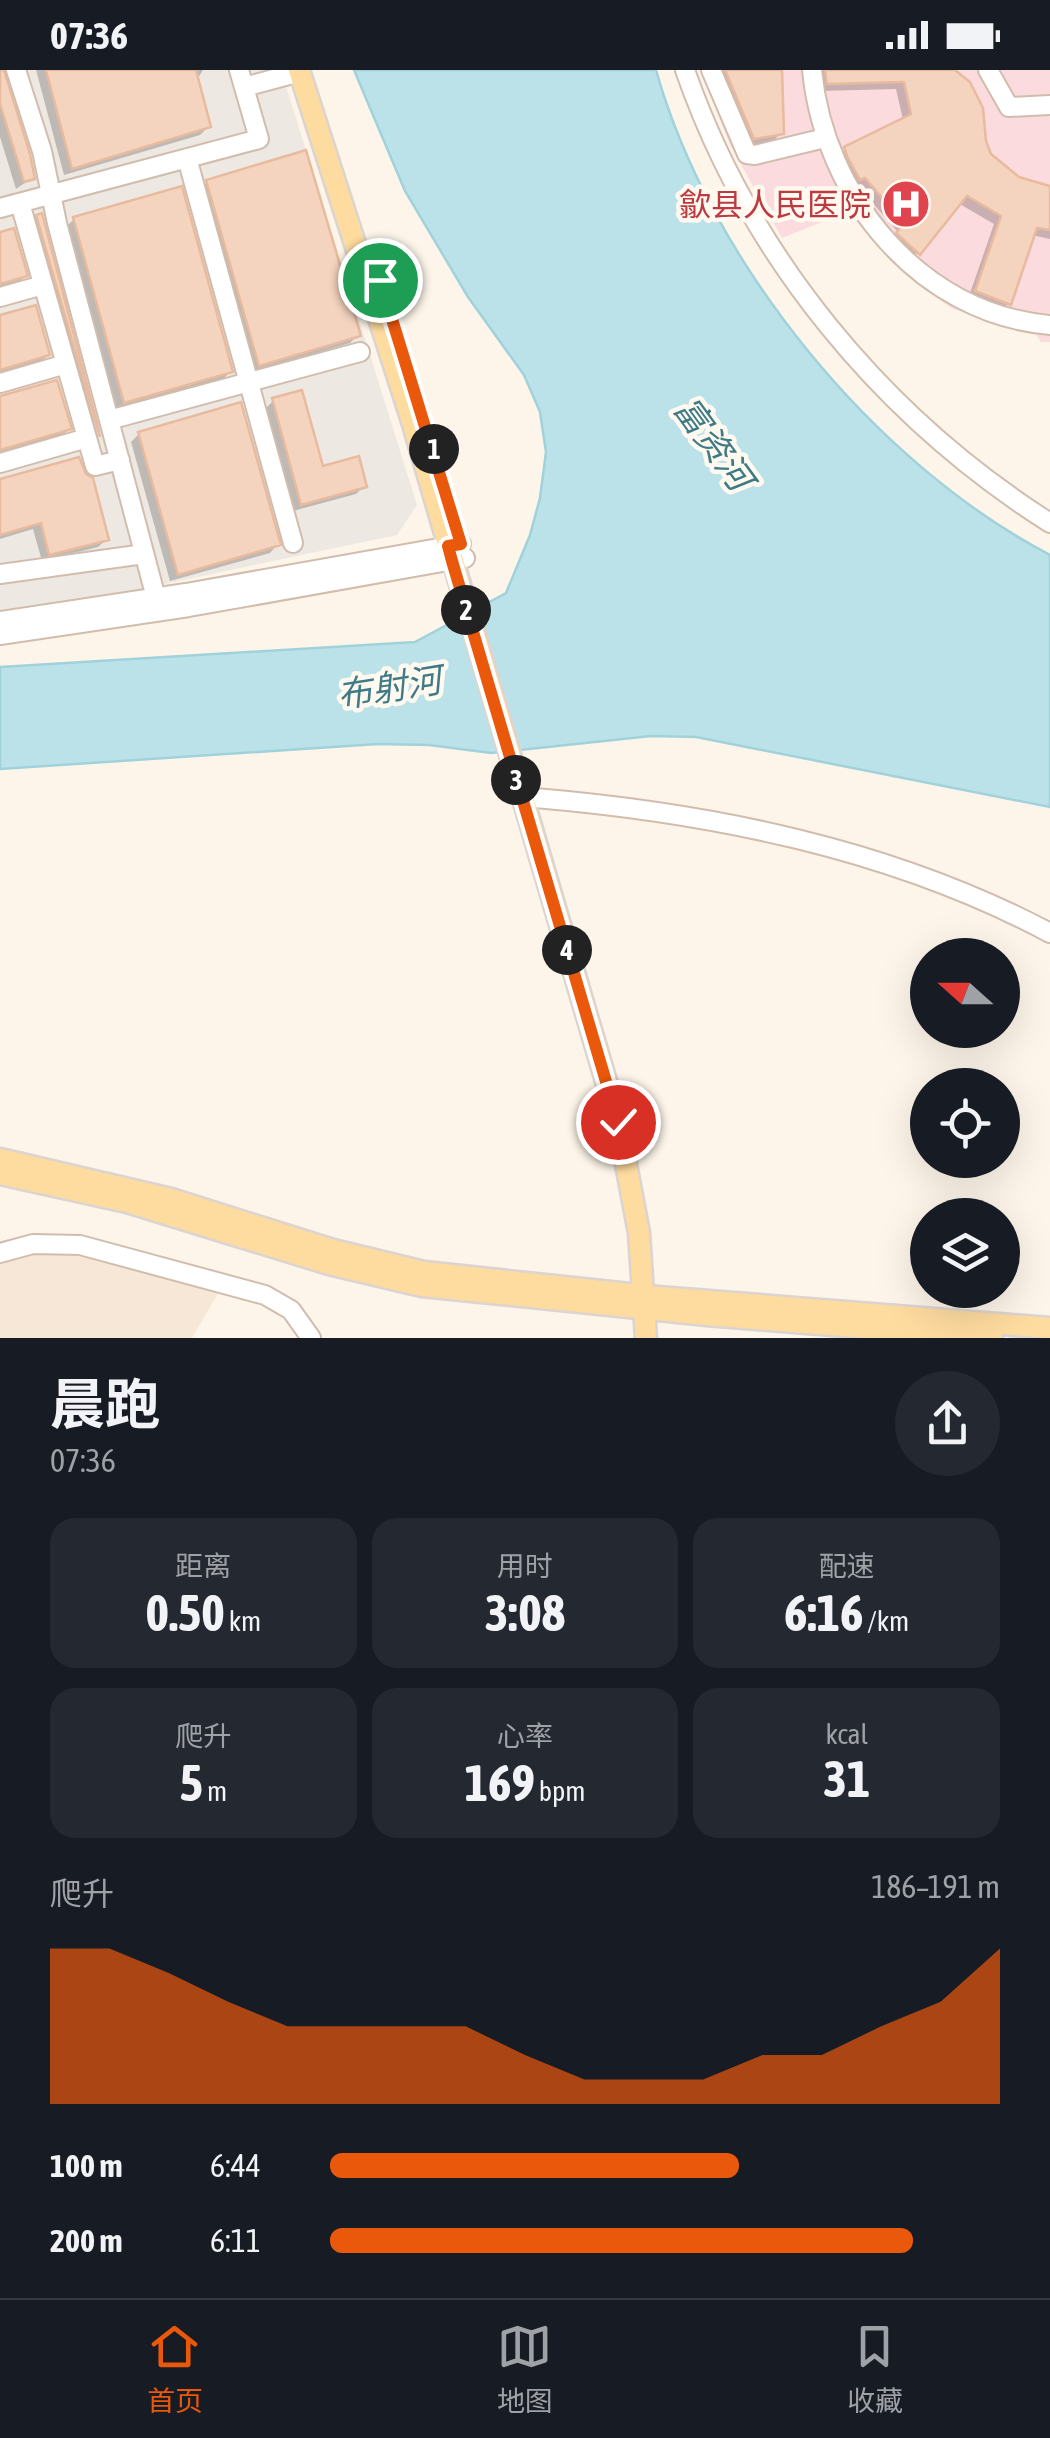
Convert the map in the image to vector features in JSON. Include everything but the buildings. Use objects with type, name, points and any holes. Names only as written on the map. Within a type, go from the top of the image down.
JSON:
[{"type":"main road","points":[[304,71],[412,421],[457,552],[520,769],[618,1122],[660,1338]]},
{"type":"main road","points":[[520,769],[535,798],[630,1118],[650,1212],[652,1303],[646,1338]]},
{"type":"main road","points":[[0,1159],[171,1199],[388,1264],[460,1277],[652,1303],[992,1338]]},
{"type":"main road","points":[[0,1174],[167,1212],[386,1278],[458,1292],[1050,1328]]},
{"type":"street","points":[[16,70],[42,152],[156,598]]},
{"type":"street","points":[[685,70],[712,135],[755,218],[828,327],[868,374],[925,428],[1050,523]]},
{"type":"street","points":[[711,70],[747,154],[825,138]]},
{"type":"street","points":[[812,70],[825,138],[839,173],[877,232],[944,291],[991,313],[1050,325]]},
{"type":"street","points":[[988,70],[1009,106],[1050,105]]},
{"type":"street","points":[[0,208],[259,138],[241,78],[304,71]]},
{"type":"street","points":[[186,158],[292,543]]},
{"type":"street","points":[[20,202],[95,466],[120,460]]},
{"type":"street","points":[[0,297],[44,285]]},
{"type":"street","points":[[109,420],[360,352]]},
{"type":"street","points":[[0,383],[66,364]]},
{"type":"street","points":[[0,463],[87,438]]},
{"type":"street","points":[[0,621],[457,552]]},
{"type":"street","points":[[0,635],[172,610],[457,552]]},
{"type":"street","points":[[0,574],[144,554]]},
{"type":"street","points":[[535,798],[652,811],[777,834],[894,867],[1050,926]]},
{"type":"street","points":[[1011,912],[1050,933]]},
{"type":"street","points":[[0,1254],[33,1244],[80,1244],[265,1294],[291,1310],[310,1338]]},
{"type":"shaded area","points":[[0,70],[281,70],[417,505],[397,535],[69,604],[0,612]]},
{"type":"shaded area","name":"歙县人民医院","points":[[701,70],[1050,70],[1050,342],[1041,342],[1033,330],[953,309],[909,277],[847,212],[782,238],[730,145]]},
{"type":"shaded area","points":[[27,1249],[61,1249],[220,1290],[192,1338],[0,1338],[0,1258]]},
{"type":"water","points":[[354,70],[656,70],[681,142],[716,214],[758,284],[807,350],[862,412],[922,467],[985,516],[1050,555],[1050,807],[696,737],[651,736],[491,753],[429,745],[378,744],[0,769],[0,667],[415,642],[506,593],[530,535],[540,498],[546,452],[540,412],[524,375],[468,297],[405,191]]},
{"type":"place","name":"歙县人民医院","points":[[906,204]]},
{"type":"route","points":[[380,280],[461,544],[448,546],[452,561],[618,1122]]},
{"type":"water label","name":"富资河","points":[[714,443]]},
{"type":"water label","name":"布射河","points":[[389,687]]}]
